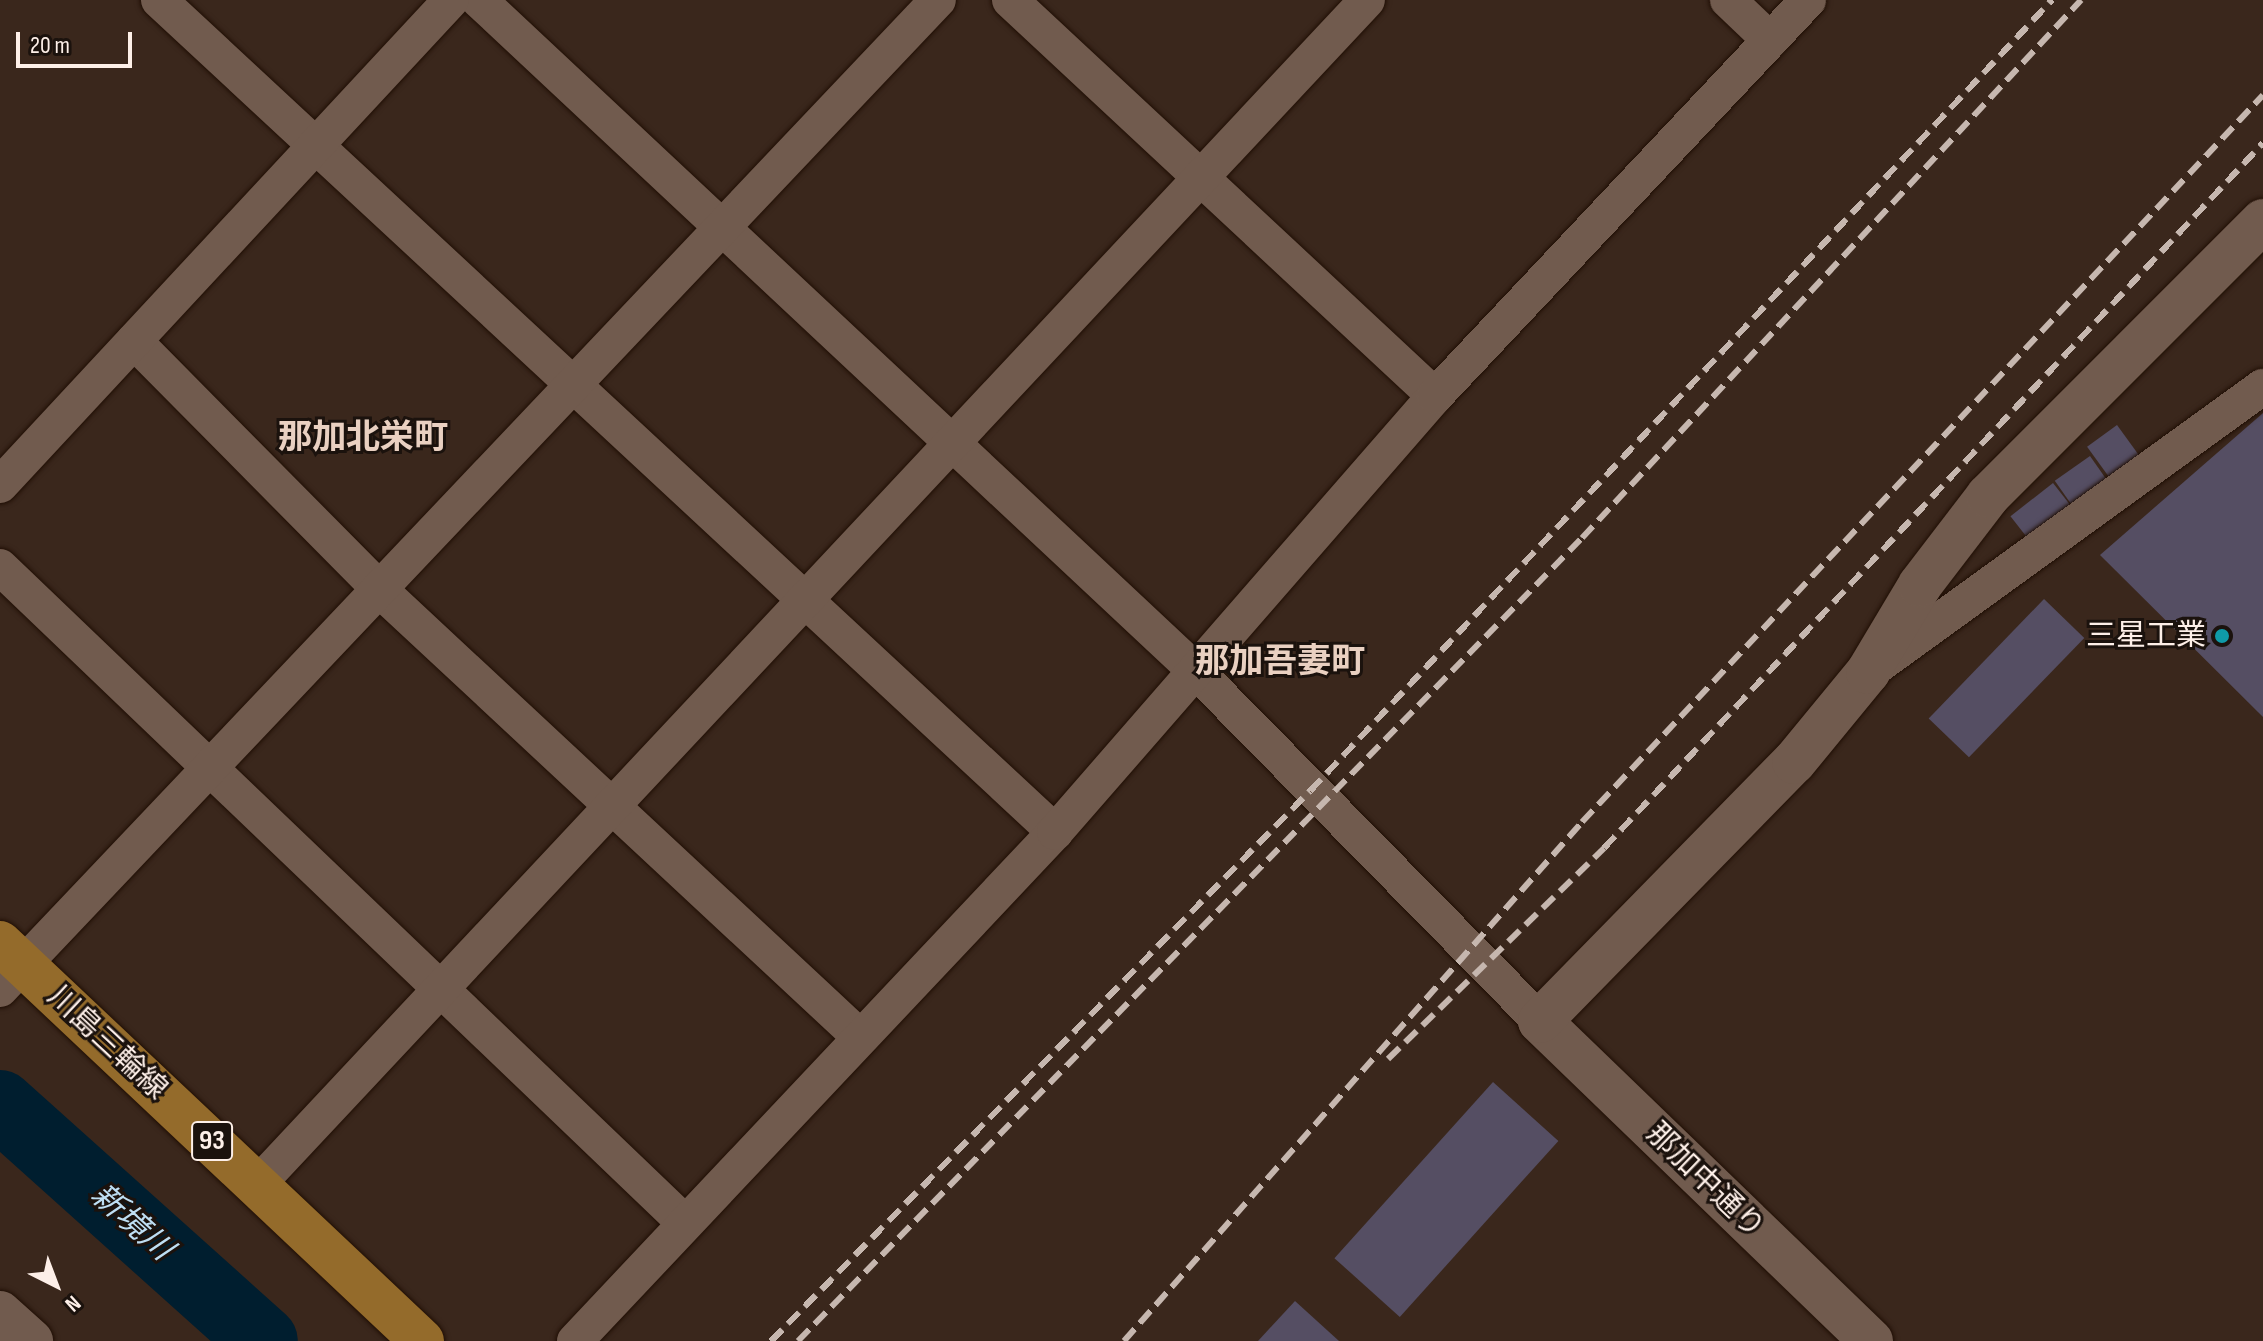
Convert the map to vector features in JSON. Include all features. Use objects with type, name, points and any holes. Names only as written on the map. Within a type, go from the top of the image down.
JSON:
[{"type":"main road","name":"川島三輪線","points":[[7,965],[258,1184],[422,1341]]},
{"type":"street","points":[[159,0],[319,145],[574,388],[1055,832]]},
{"type":"street","points":[[0,485],[451,0]]},
{"type":"street","points":[[479,0],[728,228],[1199,674],[1540,1021],[1794,762],[1868,672],[1920,585],[1988,496],[2263,221]]},
{"type":"street","points":[[7,965],[209,768],[728,228],[938,0]]},
{"type":"street","points":[[1010,0],[1435,396]]},
{"type":"street","points":[[258,1184],[955,446],[1367,0]]},
{"type":"street","points":[[1728,0],[1770,40]]},
{"type":"street","points":[[575,1341],[1055,832],[1199,674],[1231,625],[1435,396],[1808,0]]},
{"type":"street","points":[[134,341],[380,590],[860,1037]]},
{"type":"street","points":[[1868,672],[2263,387]]},
{"type":"street","points":[[0,567],[444,987],[685,1223]]},
{"type":"street","name":"那加中通り","points":[[1540,1021],[1871,1341]]},
{"type":"street","points":[[0,1313],[31,1341]]},
{"type":"building","name":"三星工業","points":[[2263,413],[2263,717],[2100,555]]},
{"type":"building","points":[[2117,425],[2142,459],[2112,481],[2087,447]]},
{"type":"building","points":[[2090,456],[2109,483],[2074,508],[2055,481]]},
{"type":"building","points":[[2053,483],[2073,509],[2031,542],[2010,516]]},
{"type":"building","points":[[2044,599],[2084,638],[1969,757],[1929,718]]},
{"type":"building","points":[[1493,1082],[1558,1141],[1400,1317],[1334,1258]]},
{"type":"building","points":[[1295,1301],[1339,1341],[1258,1341]]},
{"type":"waterway","name":"新境川","points":[[0,1105],[263,1341]]},
{"type":"railway","points":[[771,1341],[1310,791],[2052,0]]},
{"type":"railway","points":[[798,1341],[1582,538],[2081,0]]},
{"type":"railway","points":[[1124,1341],[1582,822],[2263,95]]},
{"type":"railway","points":[[1388,1059],[1604,848],[2263,143]]},
{"type":"place","name":"三星工業","points":[[2222,636]]},
{"type":"district","name":"那加北栄町","points":[[363,438]]},
{"type":"district","name":"那加吾妻町","points":[[1280,662]]}]
